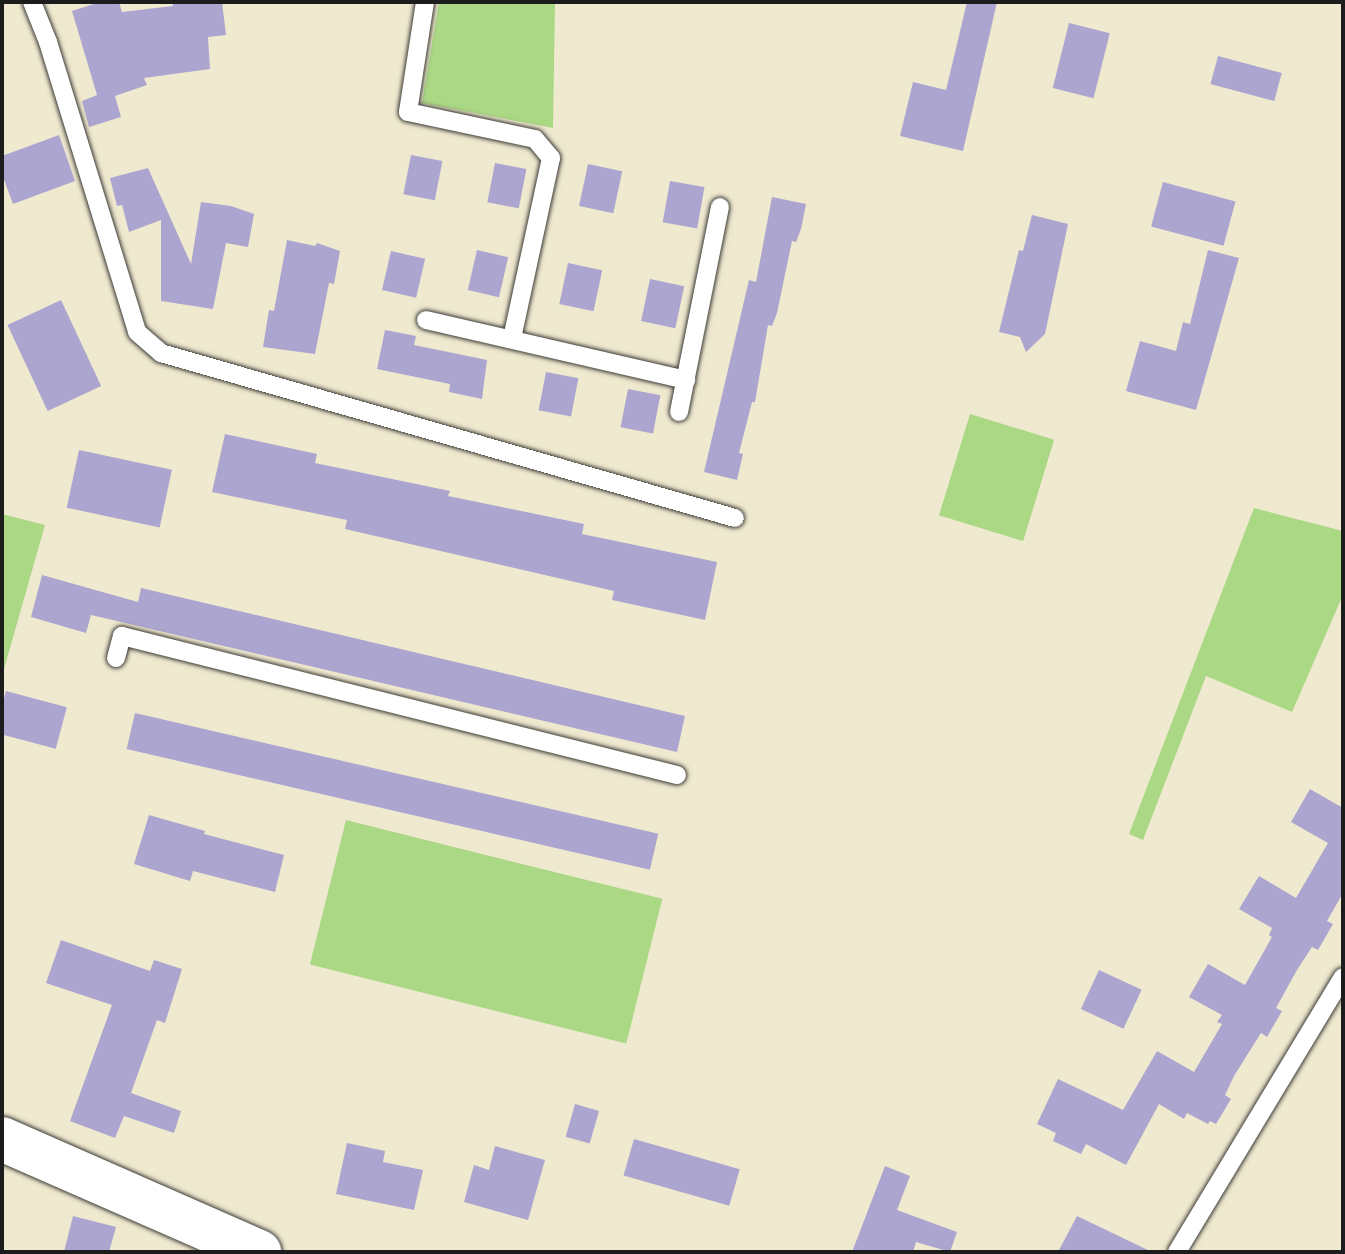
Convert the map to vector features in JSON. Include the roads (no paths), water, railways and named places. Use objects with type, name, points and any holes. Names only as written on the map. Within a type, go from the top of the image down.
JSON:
[{"type":"main road","points":[[2,1139],[259,1252]]},
{"type":"lane","points":[[32,2],[48,42],[137,332],[161,353],[735,518]]},
{"type":"lane","points":[[425,2],[408,112],[535,139],[551,158],[512,339]]},
{"type":"lane","points":[[679,412],[720,207]]},
{"type":"lane","points":[[426,320],[686,380]]},
{"type":"lane","points":[[116,658],[122,636],[677,775]]},
{"type":"lane","points":[[1177,1252],[1343,977]]}]
